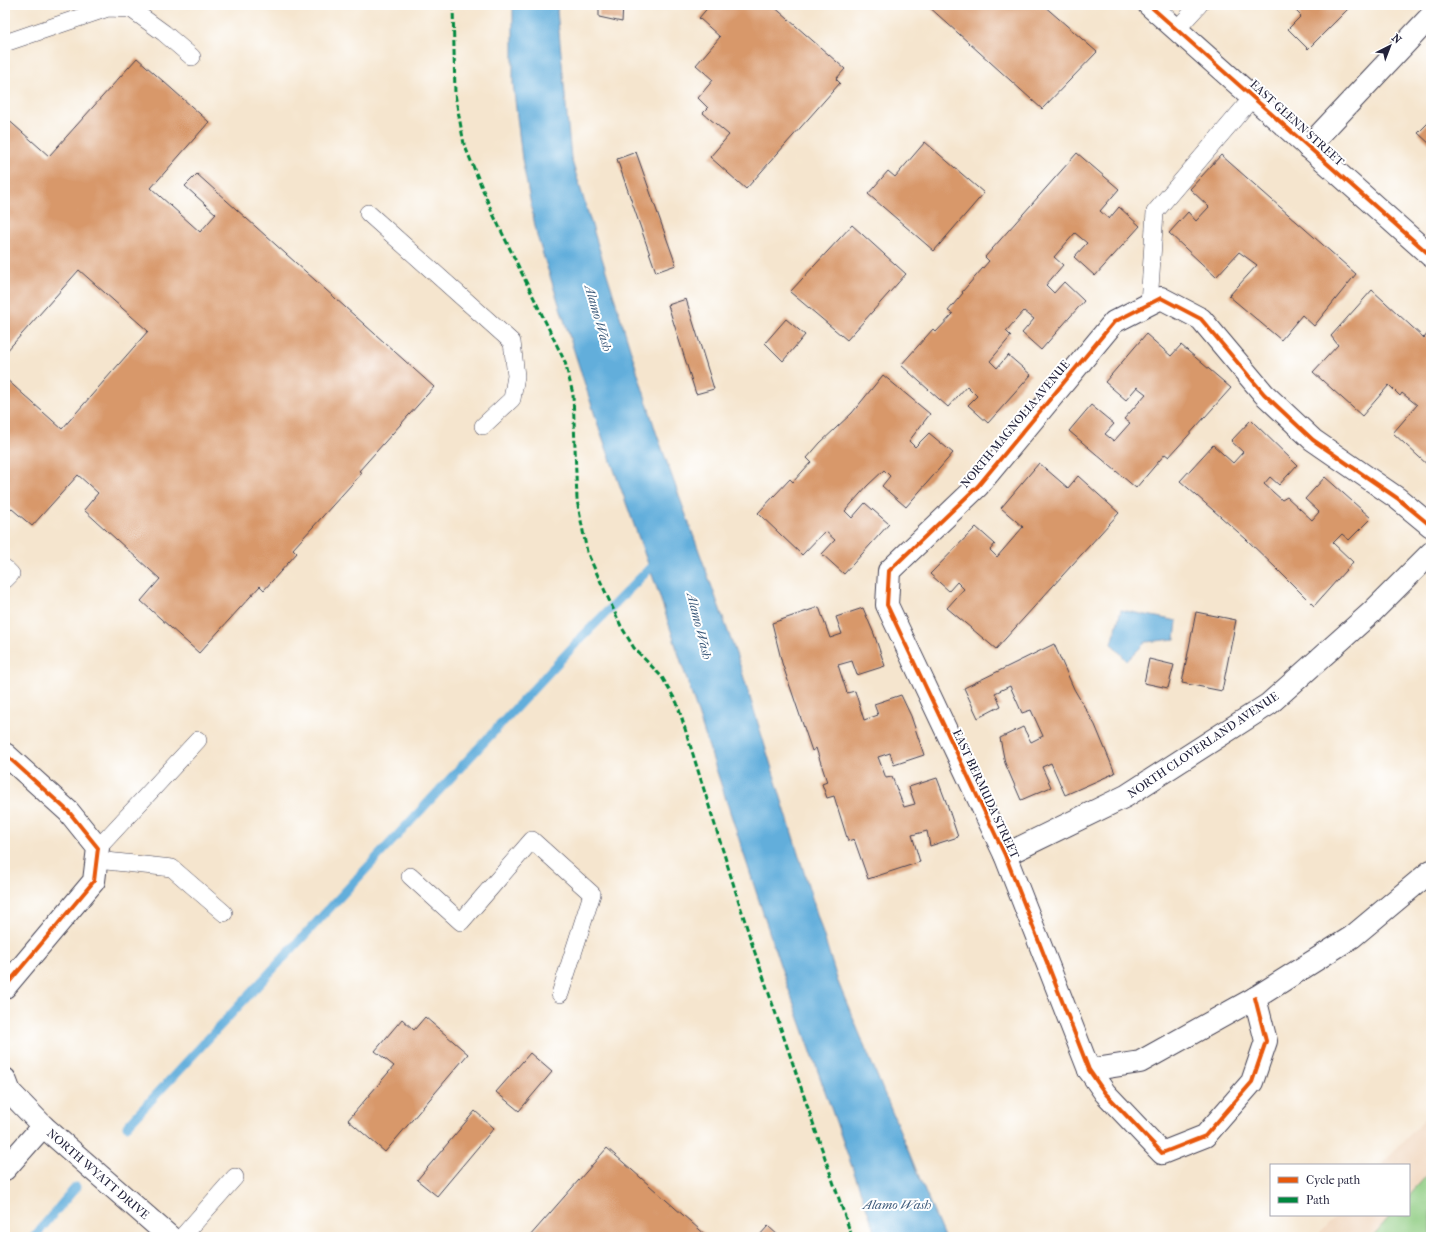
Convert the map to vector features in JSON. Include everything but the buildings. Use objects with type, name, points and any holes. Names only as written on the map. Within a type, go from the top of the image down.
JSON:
[{"type":"street","name":"EAST GLENN STREET","points":[[1149,5],[1431,256]]},
{"type":"street","points":[[1308,147],[1431,16]]},
{"type":"street","points":[[1155,301],[1201,319],[1264,394],[1313,440],[1397,498],[1431,526]]},
{"type":"street","name":"NORTH MAGNOLIA AVENUE","points":[[889,571],[978,486],[1114,322],[1155,301]]},
{"type":"street","name":"NORTH CLOVERLAND AVENUE","points":[[1005,856],[1126,796],[1268,704],[1372,612],[1431,553]]},
{"type":"street","name":"EAST BERMUDA STREET","points":[[889,571],[887,605],[1005,856],[1089,1070],[1105,1093],[1162,1153],[1205,1136],[1252,1082],[1266,1041],[1255,998]]},
{"type":"street","points":[[5,754],[69,812],[98,854],[94,882],[5,987]]},
{"type":"street","points":[[1089,1070],[1140,1062],[1255,998],[1352,937],[1431,872]]},
{"type":"street","name":"NORTH WYATT DRIVE","points":[[5,1079],[10,1092],[43,1126],[170,1237]]},
{"type":"street","name":"NORTH WYATT DRIVE","points":[[5,1169],[43,1126]]},
{"type":"lane","points":[[1176,30],[1199,5]]},
{"type":"lane","points":[[5,43],[108,8],[131,9],[192,57]]},
{"type":"lane","points":[[1155,301],[1155,212],[1253,97]]},
{"type":"lane","points":[[368,213],[512,342],[516,376],[512,399],[483,426]]},
{"type":"lane","points":[[5,568],[11,574],[5,580]]},
{"type":"lane","points":[[98,854],[198,740]]},
{"type":"lane","points":[[410,876],[461,922],[532,840],[592,894],[560,994]]},
{"type":"lane","points":[[98,854],[172,868],[224,913]]},
{"type":"lane","points":[[182,1237],[235,1177]]},
{"type":"shaded area","points":[[1431,1111],[1431,1237],[1316,1237],[1335,1216],[1410,1216],[1410,1164],[1383,1164]]},
{"type":"green space","points":[[1431,1171],[1431,1237],[1372,1237],[1390,1216],[1410,1216],[1410,1194]]},
{"type":"water","name":"Alamo Wash","points":[[513,5],[558,5],[557,11],[571,158],[656,432],[739,662],[838,982],[944,1237],[877,1237],[780,965],[659,594],[599,428],[537,236],[522,159],[513,83]]},
{"type":"water","points":[[1121,610],[1177,621],[1175,639],[1146,642],[1127,661],[1112,644]]},
{"type":"waterway","points":[[127,1126],[580,639],[658,560]]},
{"type":"waterway","points":[[34,1237],[76,1187]]},
{"type":"marked path","points":[[453,5],[455,94],[464,144],[492,212],[565,362],[573,394],[577,500],[587,552],[621,626],[634,648],[662,677],[677,703],[752,944],[852,1237]]},
{"type":"cycle path","points":[[1149,5],[1431,256]]},
{"type":"cycle path","points":[[1255,998],[1266,1041],[1252,1082],[1205,1136],[1162,1153],[1105,1093],[1089,1070],[1005,855],[887,605],[889,571],[978,486],[1114,322],[1161,298],[1201,319],[1264,394],[1313,440],[1397,498],[1431,526]]},
{"type":"cycle path","points":[[5,754],[69,812],[98,848],[94,881],[5,987]]}]
